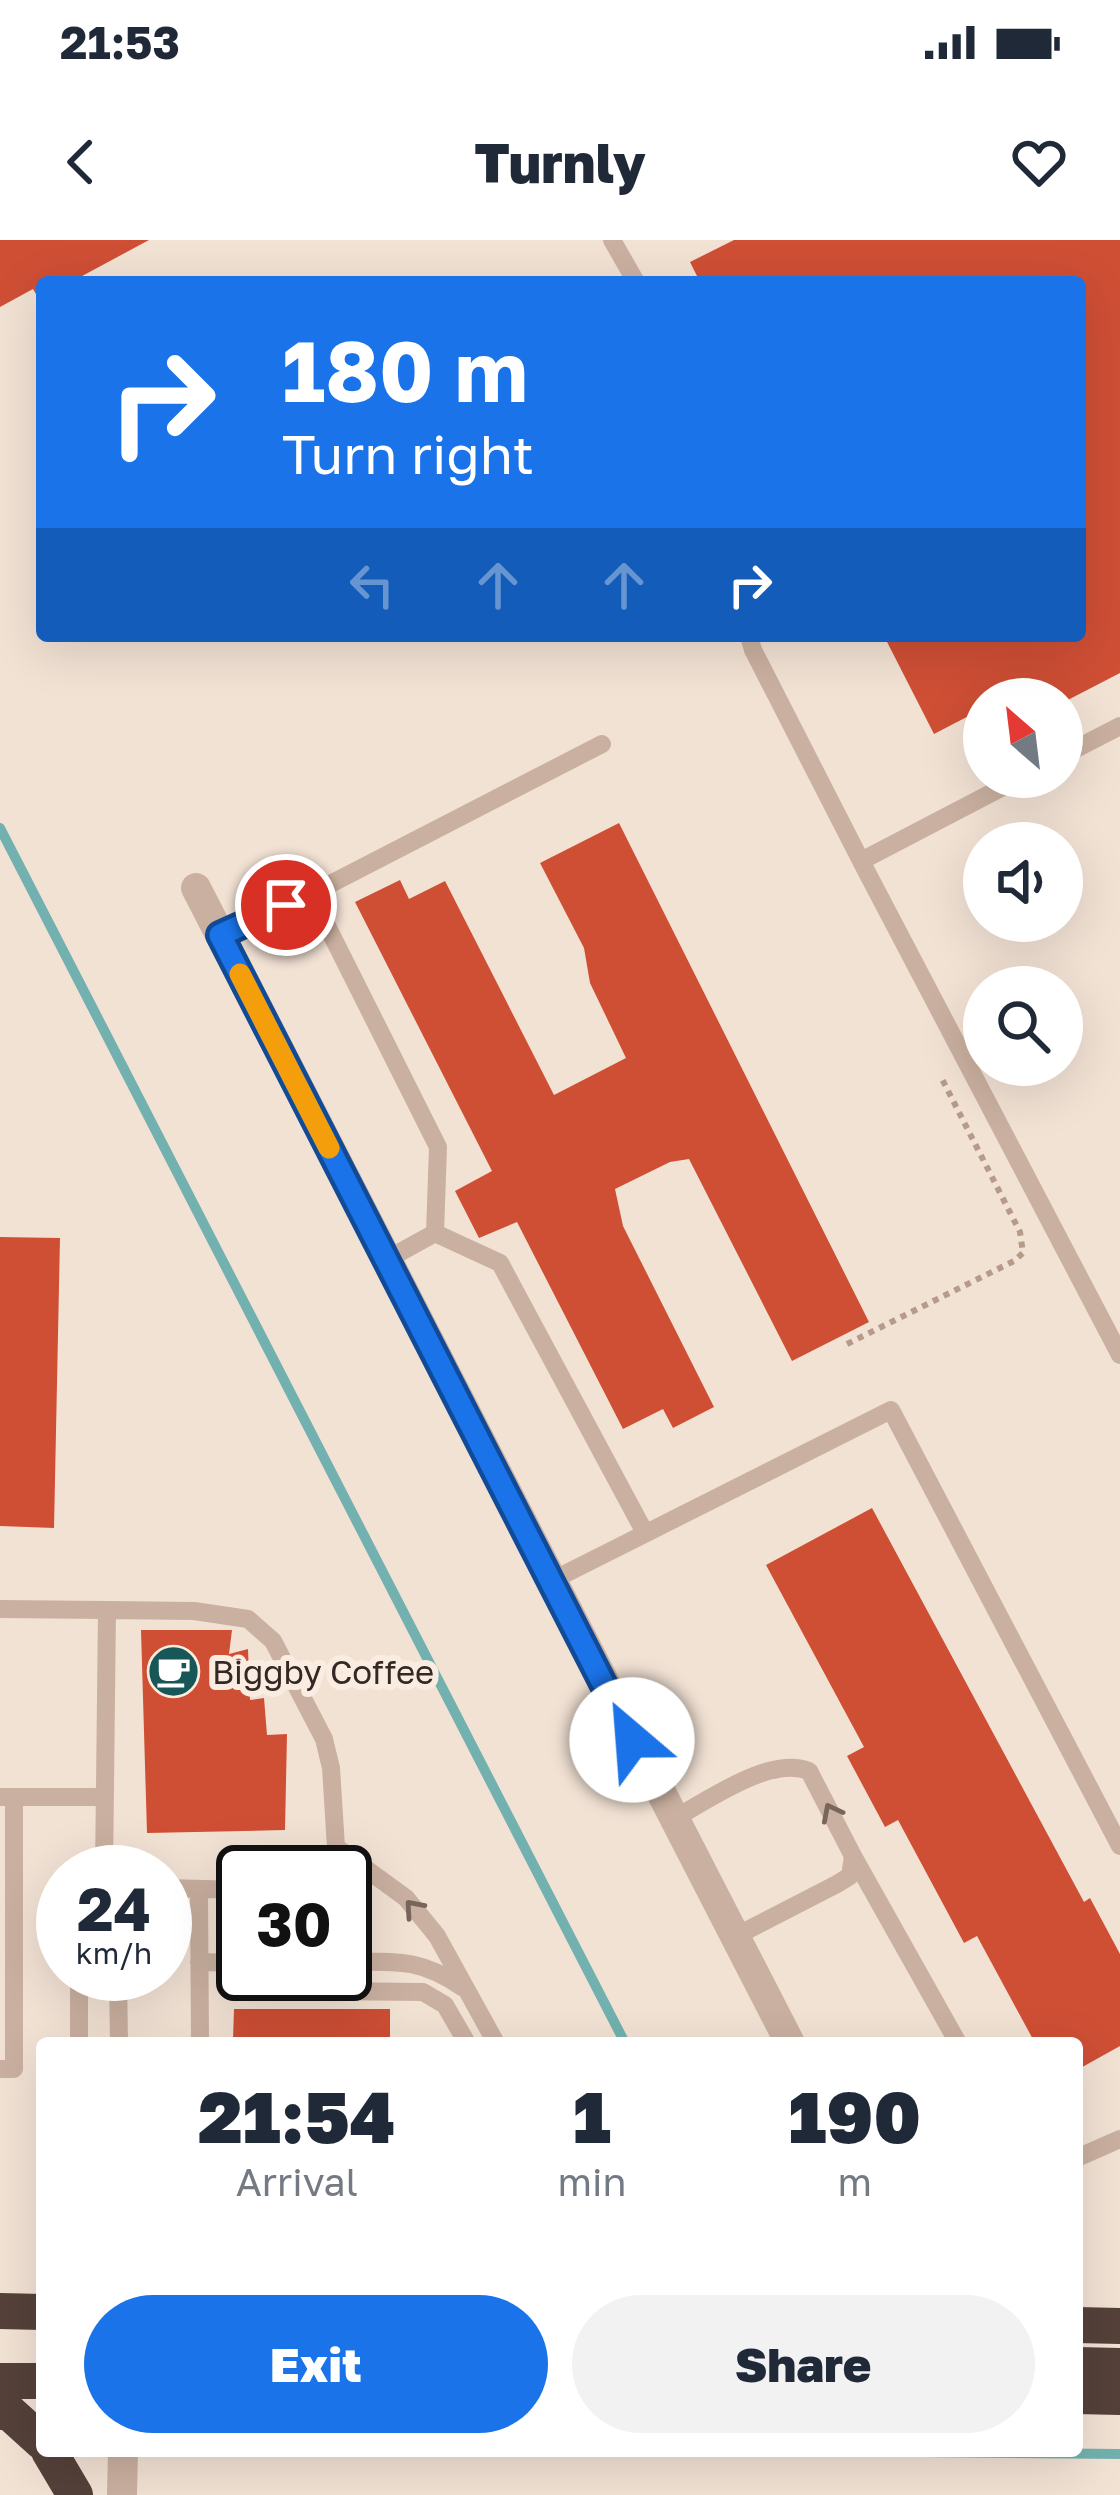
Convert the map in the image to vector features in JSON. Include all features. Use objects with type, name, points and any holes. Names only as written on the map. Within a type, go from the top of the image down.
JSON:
[{"type":"highway","points":[[0,2311],[36,2312]]},
{"type":"highway","points":[[1083,2325],[1120,2326]]},
{"type":"highway","points":[[1083,2365],[1120,2366]]},
{"type":"highway","points":[[0,2380],[36,2381]]},
{"type":"highway","points":[[1083,2396],[1120,2397]]},
{"type":"highway","points":[[0,2412],[9,2412],[36,2437]]},
{"type":"highway","points":[[53,2457],[75,2495]]},
{"type":"street","points":[[196,888],[787,2037]]},
{"type":"street","points":[[122,2495],[123,2457]]},
{"type":"lane","points":[[612,240],[633,276]]},
{"type":"lane","points":[[751,642],[1120,1355]]},
{"type":"lane","points":[[1083,745],[1120,726]]},
{"type":"lane","points":[[220,935],[311,894],[602,745]]},
{"type":"lane","points":[[861,861],[982,798]]},
{"type":"lane","points":[[311,894],[438,1147],[435,1233]]},
{"type":"lane","points":[[386,1260],[435,1233]]},
{"type":"lane","points":[[435,1233],[500,1263],[644,1531]]},
{"type":"lane","points":[[551,1581],[891,1410],[1120,1846]]},
{"type":"lane","points":[[0,1609],[194,1611],[248,1619],[273,1642],[324,1739],[331,1768],[336,1845]]},
{"type":"lane","points":[[104,1845],[107,1610]]},
{"type":"lane","points":[[673,1819],[767,1771],[795,1765],[809,1771],[955,2037]]},
{"type":"lane","points":[[0,2069],[14,2069],[7,1797],[104,1797]]},
{"type":"lane","points":[[734,1937],[850,1876],[854,1856]]},
{"type":"lane","points":[[372,1873],[406,1898],[437,1936],[493,2037]]},
{"type":"lane","points":[[192,1889],[216,1889]]},
{"type":"lane","points":[[199,1889],[200,2037]]},
{"type":"lane","points":[[199,1962],[216,1962]]},
{"type":"lane","points":[[372,1962],[410,1962],[436,1969],[466,1989]]},
{"type":"lane","points":[[372,1991],[423,1992],[445,2005],[464,2037]]},
{"type":"lane","points":[[79,2001],[79,2037]]},
{"type":"lane","points":[[118,2001],[119,2037]]},
{"type":"lane","points":[[1083,2155],[1120,2139]]},
{"type":"path","points":[[847,1345],[1014,1261],[1023,1252],[1020,1232],[934,1064]]},
{"type":"building","points":[[0,240],[149,240],[82,276],[36,276],[36,294],[33,289],[0,307]]},
{"type":"building","points":[[734,240],[1120,240],[1120,673],[1083,692],[1083,678],[963,678],[963,719],[934,734],[887,642],[1086,642],[1086,276],[697,276],[690,262]]},
{"type":"building","points":[[619,823],[869,1322],[792,1361],[689,1159],[670,1162],[615,1189],[623,1226],[714,1407],[673,1428],[663,1409],[623,1429],[517,1222],[479,1238],[455,1191],[492,1171],[355,902],[400,880],[409,899],[445,881],[554,1095],[626,1058],[590,983],[584,948],[540,863]]},
{"type":"building","points":[[0,1237],[60,1238],[54,1528],[0,1526]]},
{"type":"building","points":[[872,1508],[1084,1902],[1090,1898],[1120,1954],[1120,2046],[1083,2067],[1083,2037],[1032,2037],[977,1936],[964,1943],[898,1820],[885,1827],[847,1756],[864,1747],[766,1565]]},
{"type":"building","points":[[141,1630],[232,1630],[229,1654],[248,1649],[250,1700],[264,1698],[267,1735],[287,1734],[285,1830],[147,1833]]},
{"type":"building","points":[[234,2009],[390,2009],[390,2037],[233,2037]]},
{"type":"waterway","points":[[0,828],[622,2037]]},
{"type":"waterway","points":[[1083,2454],[1120,2454]]},
{"type":"slow traffic","points":[[240,974],[329,1148]]},
{"type":"place","name":"Biggby Coffee","points":[[173,1671]]},
{"type":"route","points":[[286,905],[220,935],[632,1740]]}]
